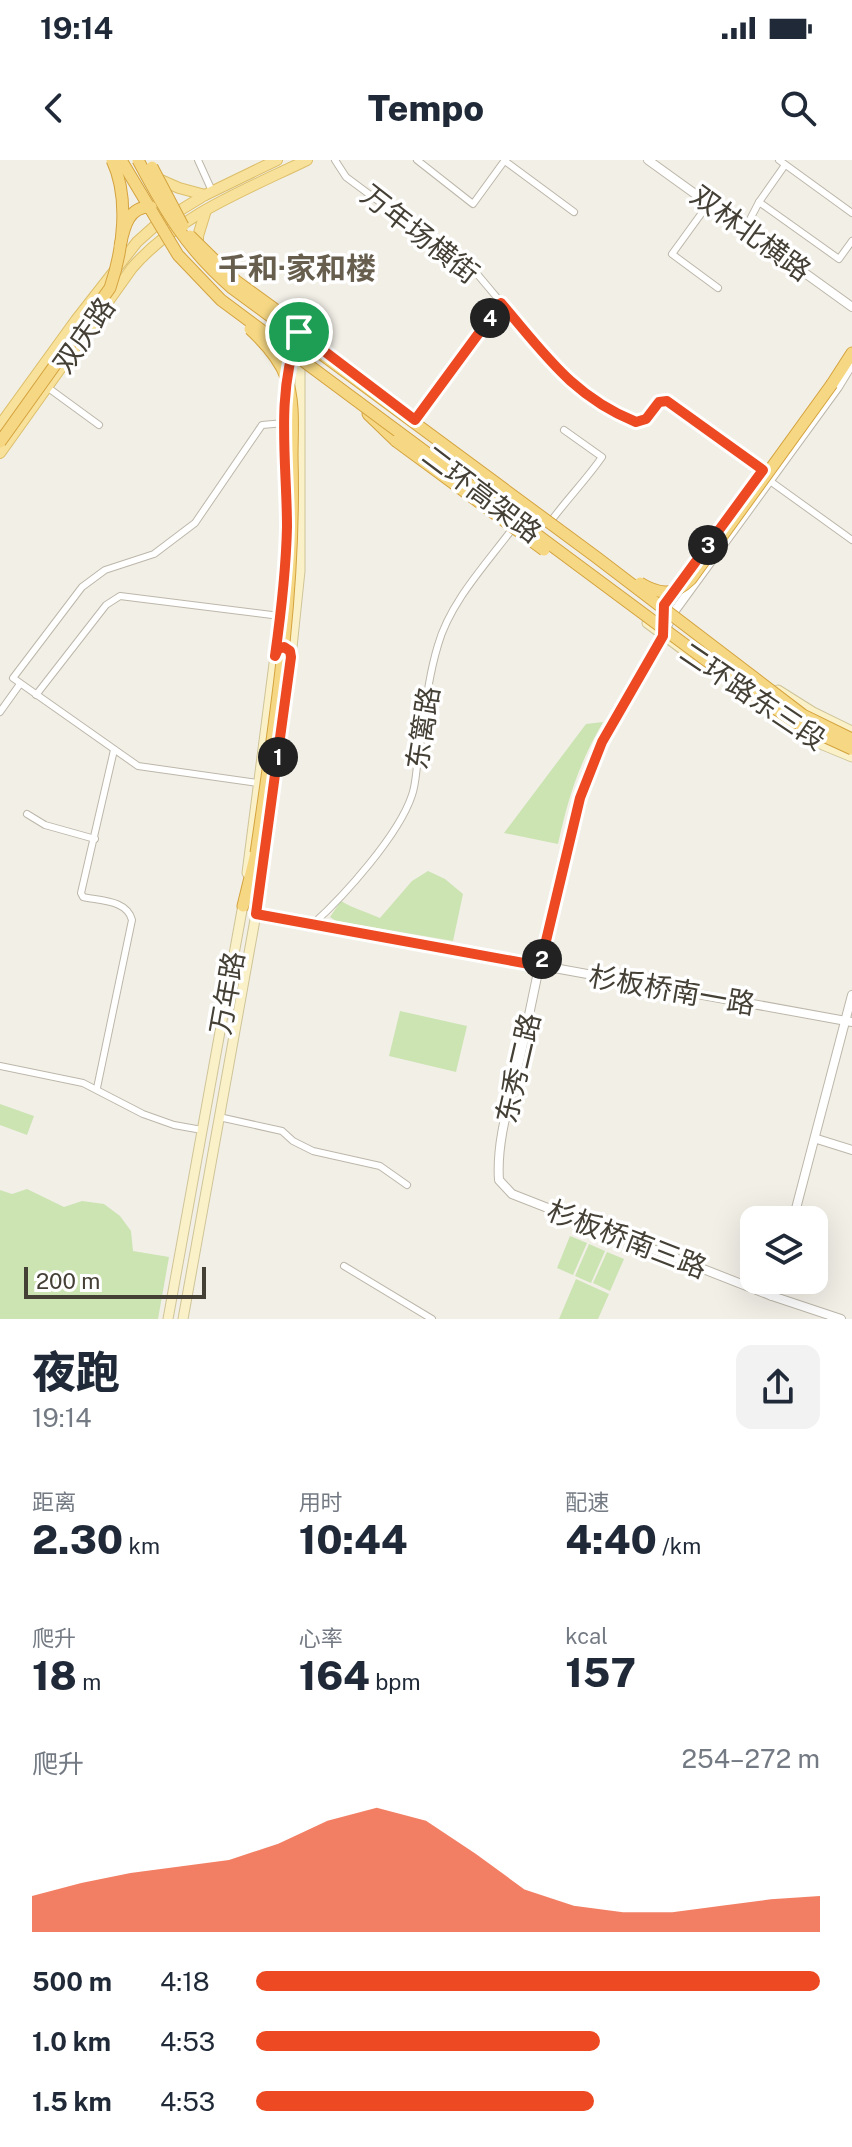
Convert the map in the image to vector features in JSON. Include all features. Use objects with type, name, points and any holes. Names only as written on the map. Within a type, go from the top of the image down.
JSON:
[{"type":"highway","points":[[112,160],[121,193],[120,246]]},
{"type":"highway","name":"二环高架路","points":[[123,160],[178,255],[221,300],[668,636],[804,727],[852,749]]},
{"type":"highway","points":[[146,164],[190,236]]},
{"type":"highway","name":"二环高架路","points":[[146,164],[180,234],[232,288],[392,404],[803,715],[852,739]]},
{"type":"highway","points":[[9,437],[102,302],[115,273],[129,218],[143,207],[163,211],[236,281],[363,375],[392,404]]},
{"type":"highway","points":[[221,300],[269,347],[286,377],[291,406],[292,563],[256,853],[243,906]]},
{"type":"highway","points":[[596,557],[651,590],[664,593],[682,588],[852,353]]},
{"type":"highway","points":[[359,406],[396,441],[638,619],[668,636]]},
{"type":"main road","name":"二环路东三段","points":[[123,160],[173,253],[213,297],[759,705],[818,743],[852,757]]},
{"type":"main road","points":[[108,278],[125,227],[123,160]]},
{"type":"main road","name":"双庆路","points":[[1,423],[137,242],[156,225],[209,193],[277,160]]},
{"type":"main road","name":"双庆路","points":[[0,453],[150,247],[206,210],[307,160]]},
{"type":"main road","name":"二环路东三段","points":[[146,164],[178,227],[202,258],[231,283],[773,687],[852,731]]},
{"type":"main road","points":[[146,164],[179,188],[209,193]]},
{"type":"main road","points":[[202,258],[198,236],[206,210]]},
{"type":"main road","name":"万年路","points":[[168,1319],[243,906],[286,569],[284,423],[290,355],[303,336]]},
{"type":"main road","name":"万年路","points":[[183,1319],[256,914],[291,657],[300,571],[300,362],[303,336]]},
{"type":"main road","points":[[275,656],[278,649],[284,647],[290,651],[291,657]]},
{"type":"street","points":[[198,160],[209,193]]},
{"type":"street","name":"万年场横街","points":[[335,160],[346,177],[478,275],[567,381],[584,394],[636,422],[646,419],[659,402],[667,401],[763,470]]},
{"type":"street","points":[[417,160],[473,204],[505,160],[574,212]]},
{"type":"street","name":"双林北横路","points":[[648,160],[852,307]]},
{"type":"street","points":[[779,160],[852,213]]},
{"type":"street","points":[[745,229],[759,202],[785,165]]},
{"type":"street","points":[[759,202],[839,259],[852,241]]},
{"type":"street","points":[[709,203],[672,254],[718,288]]},
{"type":"street","points":[[415,420],[501,303]]},
{"type":"street","points":[[668,636],[664,605],[828,381],[852,353]]},
{"type":"street","name":"东秀二路","points":[[504,1188],[499,1180],[498,1167],[502,1137],[588,772],[602,742],[668,636],[674,612],[852,364]]},
{"type":"street","points":[[47,387],[99,425]]},
{"type":"street","points":[[1,423],[9,437]]},
{"type":"street","points":[[1,423],[9,437]]},
{"type":"street","points":[[258,783],[138,766],[13,678],[82,587],[105,570],[154,554],[195,523],[262,425],[284,423]]},
{"type":"street","points":[[551,521],[576,488],[583,485],[602,457],[564,430]]},
{"type":"street","points":[[770,481],[851,536]]},
{"type":"street","name":"东篱路","points":[[313,924],[328,911],[382,846],[400,819],[412,794],[434,661],[444,628],[456,606],[517,522]]},
{"type":"street","points":[[36,695],[106,605],[120,596],[280,616]]},
{"type":"street","points":[[0,712],[20,684]]},
{"type":"street","points":[[97,1088],[132,920],[130,911],[123,905],[83,897],[81,893],[114,750]]},
{"type":"street","points":[[27,814],[45,825],[95,839]]},
{"type":"street","name":"杉板桥南一路","points":[[256,914],[848,1021]]},
{"type":"street","points":[[797,1206],[848,1021],[852,995]]},
{"type":"street","points":[[0,1066],[97,1088],[143,1114],[174,1125],[202,1130]]},
{"type":"street","points":[[219,1117],[282,1131],[293,1141],[313,1151],[380,1166],[407,1185]]},
{"type":"street","points":[[817,1139],[852,1150]]},
{"type":"street","name":"杉板桥南三路","points":[[504,1188],[534,1203],[772,1296],[841,1319]]},
{"type":"street","points":[[344,1266],[423,1317],[432,1319]]},
{"type":"green space","points":[[603,722],[575,781],[558,844],[504,833],[586,724]]},
{"type":"green space","points":[[428,871],[445,879],[463,894],[453,941],[336,921],[330,917],[341,901],[380,918],[412,881]]},
{"type":"green space","points":[[400,1011],[467,1026],[456,1072],[389,1056]]},
{"type":"green space","points":[[0,1104],[34,1116],[27,1135],[0,1125]]},
{"type":"green space","points":[[27,1189],[64,1207],[82,1201],[104,1204],[120,1216],[131,1231],[133,1251],[169,1257],[158,1319],[0,1319],[0,1190],[12,1194]]},
{"type":"green space","points":[[570,1236],[587,1243],[573,1275],[557,1268]]},
{"type":"green space","points":[[589,1244],[605,1251],[591,1283],[575,1276]]},
{"type":"green space","points":[[607,1252],[624,1259],[610,1291],[593,1283]]},
{"type":"green space","points":[[576,1279],[609,1294],[598,1319],[559,1319]]},
{"type":"district","name":"千和·家和楼","points":[[297,269]]},
{"type":"route","points":[[501,303],[567,381],[584,394],[636,422],[646,419],[659,402],[667,401],[763,470],[664,605],[663,636],[588,772],[540,966],[256,914],[291,657],[290,651],[284,647],[278,649],[275,656],[286,569],[284,423],[289,359],[299,332],[415,420],[501,303]]}]
